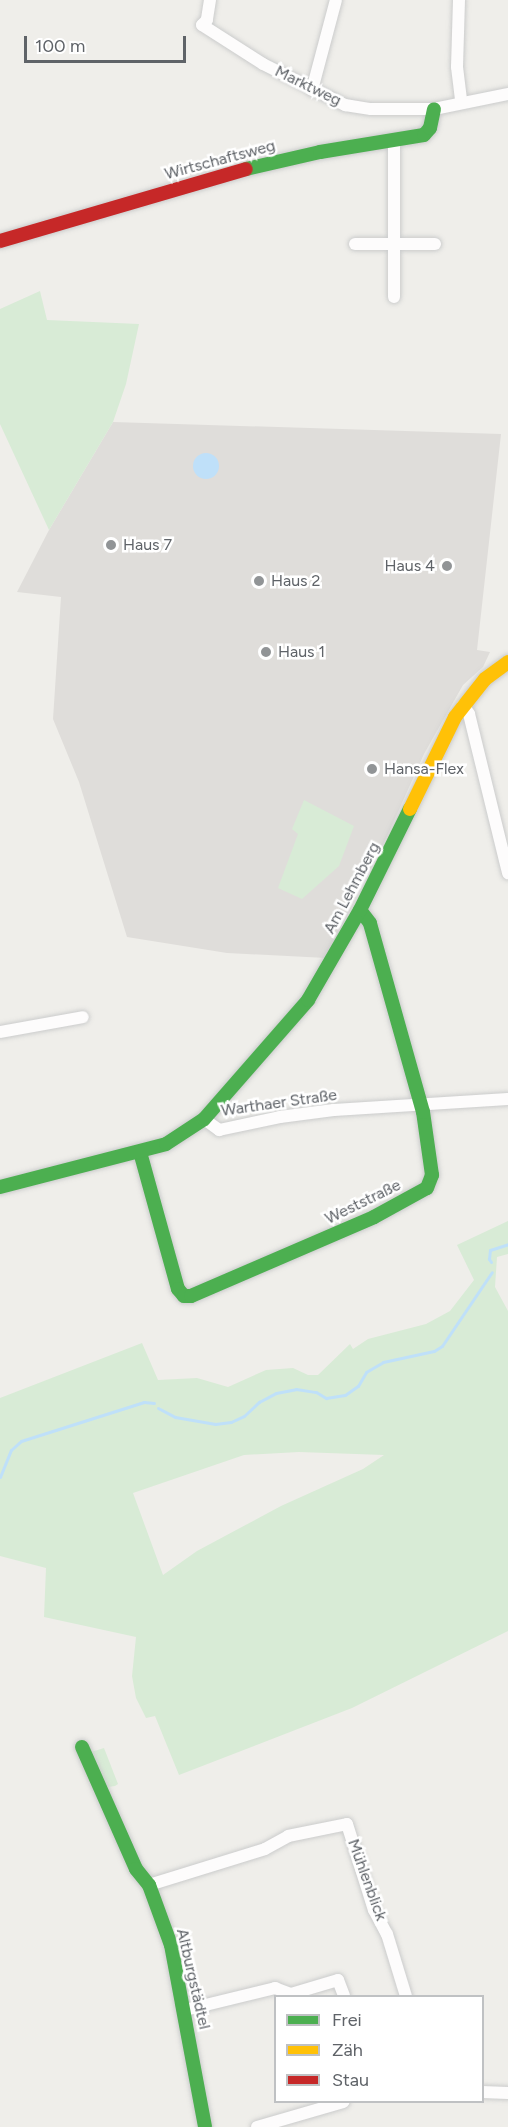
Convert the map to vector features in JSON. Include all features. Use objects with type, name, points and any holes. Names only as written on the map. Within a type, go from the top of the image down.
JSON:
[{"type":"street","name":"Marktweg","points":[[210,0],[207,21],[202,25],[263,64],[345,105],[371,109],[434,109],[461,101],[508,94]]},
{"type":"street","points":[[312,90],[336,0]]},
{"type":"street","points":[[459,0],[457,67],[461,101]]},
{"type":"street","name":"Wirtschaftsweg","points":[[0,241],[253,167],[320,152],[394,142],[424,135],[434,119],[434,109]]},
{"type":"street","points":[[394,142],[394,297]]},
{"type":"street","points":[[355,244],[435,244]]},
{"type":"street","name":"Am Lehmberg","points":[[204,1119],[308,1000],[360,910],[463,705],[485,679],[508,662]]},
{"type":"street","points":[[463,705],[469,714],[508,873]]},
{"type":"street","name":"Weststraße","points":[[140,1152],[178,1289],[184,1296],[191,1296],[374,1217],[427,1188],[432,1174],[423,1112],[418,1105],[370,923],[360,910]]},
{"type":"street","points":[[0,1032],[83,1017]]},
{"type":"street","name":"Warthaer Straße","points":[[0,1187],[140,1152],[182,1136],[204,1119],[219,1130],[279,1117],[508,1099]]},
{"type":"street","name":"Altburgstädtel","points":[[82,1747],[136,1869],[149,1885],[171,1945],[206,2127]]},
{"type":"street","name":"Mühlenblick","points":[[149,1885],[265,1849],[288,1836],[347,1824],[374,1910],[387,1934],[406,1995]]},
{"type":"street","points":[[185,2010],[275,1988],[291,1994],[338,1980],[344,1995]]},
{"type":"street","points":[[484,2092],[508,2093]]},
{"type":"street","points":[[256,2127],[340,2103]]},
{"type":"shaded area","points":[[113,422],[501,434],[477,650],[490,652],[483,667],[463,685],[424,754],[389,832],[326,958],[227,953],[127,937],[79,782],[53,719],[61,597],[17,592],[49,530]]},
{"type":"green space","points":[[40,291],[47,320],[139,324],[126,384],[113,422],[49,530],[0,424],[0,309]]},
{"type":"green space","points":[[304,800],[354,826],[339,866],[302,899],[278,888],[298,834],[292,829]]},
{"type":"green space","points":[[508,1221],[508,1254],[497,1257],[495,1287],[508,1311],[508,1631],[352,1708],[179,1775],[155,1716],[146,1718],[136,1698],[132,1676],[136,1637],[44,1617],[46,1568],[0,1556],[0,1398],[142,1343],[158,1380],[197,1378],[228,1387],[266,1370],[293,1368],[308,1375],[318,1375],[350,1344],[353,1349],[368,1339],[426,1324],[450,1311],[474,1280],[457,1245]],"holes":[[[299,1452],[384,1455],[363,1469],[281,1506],[197,1551],[163,1575],[133,1493],[244,1455]]]},
{"type":"green space","points":[[104,1748],[118,1784],[115,1786],[108,1787],[88,1753]]},
{"type":"water","points":[[206,453],[215,457],[219,466],[215,475],[206,479],[197,475],[193,466],[197,457]]},
{"type":"waterway","points":[[491,1262],[490,1250],[508,1244]]},
{"type":"waterway","points":[[158,1408],[175,1417],[215,1424],[231,1422],[244,1416],[259,1402],[276,1393],[296,1389],[316,1392],[326,1398],[345,1395],[358,1386],[366,1372],[383,1362],[434,1351],[442,1346],[492,1272]]},
{"type":"waterway","points":[[0,1477],[11,1450],[21,1441],[144,1402],[154,1403]]},
{"type":"traffic: fast","points":[[246,169],[320,152],[424,135],[430,128],[434,109]]},
{"type":"traffic: fast","points":[[0,1187],[166,1144],[204,1119],[308,1000],[360,910],[410,809]]},
{"type":"traffic: fast","points":[[140,1152],[178,1289],[184,1296],[191,1296],[374,1217],[427,1188],[432,1175],[423,1112],[370,923],[360,910]]},
{"type":"traffic: fast","points":[[82,1747],[136,1869],[149,1885],[171,1945],[205,2127]]},
{"type":"traffic: slow","points":[[410,809],[455,717],[485,679],[508,662]]},
{"type":"traffic: jam","points":[[0,241],[246,169]]},
{"type":"place","name":"Haus 7","points":[[111,545]]},
{"type":"place","name":"Haus 4","points":[[447,566]]},
{"type":"place","name":"Haus 2","points":[[259,581]]},
{"type":"place","name":"Haus 1","points":[[266,652]]},
{"type":"place","name":"Hansa-Flex","points":[[372,769]]}]
